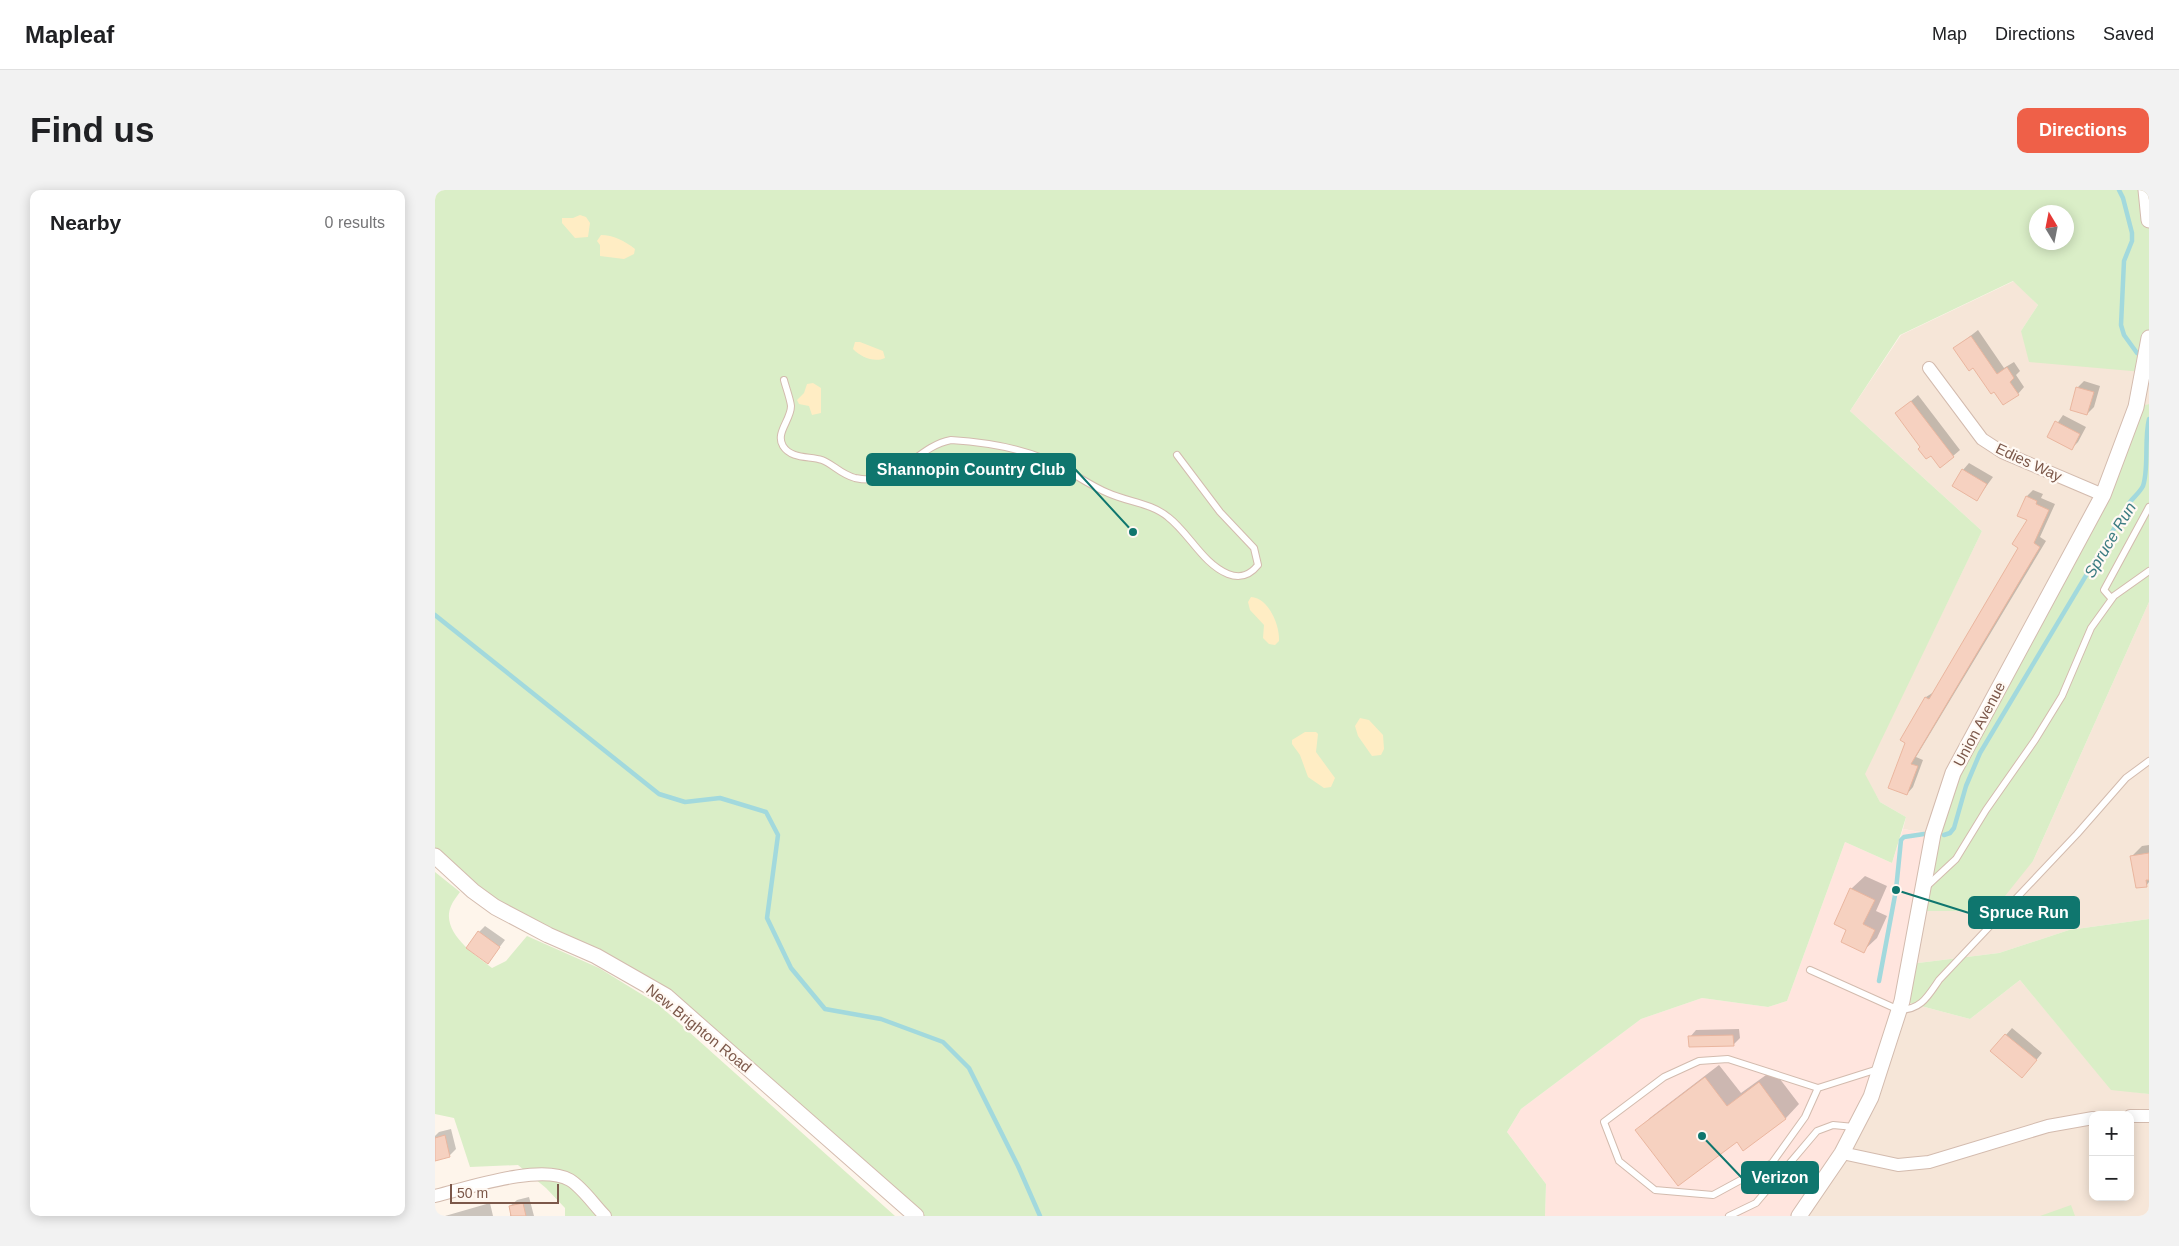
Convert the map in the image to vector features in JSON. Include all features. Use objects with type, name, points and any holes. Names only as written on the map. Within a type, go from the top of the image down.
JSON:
[{"type":"street","points":[[2145,190],[2149,220]]},
{"type":"street","name":"Union Avenue","points":[[1799,1216],[1842,1153],[1871,1097],[1899,1010],[1910,964],[1933,834],[1953,773],[2103,495],[2136,407],[2149,345]]},
{"type":"street","name":"Edies Way","points":[[1929,368],[1982,439],[2002,452],[2103,495]]},
{"type":"street","name":"New Brighton Road","points":[[435,856],[473,891],[495,907],[548,935],[596,956],[666,996],[916,1216]]},
{"type":"street","points":[[2134,1116],[2149,1116]]},
{"type":"street","points":[[1842,1153],[1898,1165],[1929,1162],[2048,1126],[2089,1119]]},
{"type":"street","points":[[435,1196],[526,1175],[554,1174],[574,1183],[605,1216]]},
{"type":"lane","points":[[784,380],[791,407],[781,439],[783,446],[790,454],[823,460],[841,474],[869,480],[889,476],[948,441],[1001,447],[1031,454],[1057,465],[1096,488],[1154,508],[1167,516],[1216,566],[1229,575],[1244,577],[1253,572],[1258,565],[1254,548],[1220,512],[1177,455]]},
{"type":"lane","points":[[2114,596],[2111,598],[2104,590],[2149,508]]},
{"type":"lane","points":[[1923,889],[1956,859],[1986,810],[2035,740],[2062,696],[2091,628],[2114,596],[2149,571]]},
{"type":"lane","points":[[1810,970],[1899,1010],[1911,1010],[1926,999],[1939,980],[2077,834],[2126,778],[2149,762]]},
{"type":"lane","points":[[1818,1088],[1805,1117],[1772,1163],[1713,1195],[1655,1190],[1619,1161],[1604,1122],[1664,1077],[1699,1061],[1728,1059],[1818,1088],[1881,1068]]},
{"type":"lane","points":[[1729,1216],[1756,1204],[1817,1131],[1833,1125],[1855,1128]]},
{"type":"shaded area","points":[[2014,281],[2038,305],[2021,331],[2149,347],[2149,404],[2136,408],[1933,834],[1903,829],[1906,817],[1880,802],[1864,774],[1982,531],[1850,411],[1901,335]]},
{"type":"shaded area","points":[[2149,602],[2149,919],[2069,930],[1999,953],[1910,964],[1919,911],[2033,861]]},
{"type":"shaded area","points":[[1903,829],[1933,834],[1919,911],[1871,1097],[1799,1216],[1545,1216],[1546,1184],[1507,1132],[1521,1109],[1641,1019],[1702,998],[1768,1007],[1787,1001],[1845,842],[1892,863]]},
{"type":"shaded area","points":[[2020,980],[2111,1089],[2149,1094],[2149,1216],[1799,1216],[1902,1001],[1970,1019]]},
{"type":"green space","points":[[435,190],[2149,190],[2149,347],[2143,372],[2029,362],[2021,331],[2038,305],[2013,281],[1900,335],[1850,411],[1982,531],[1865,774],[1880,802],[1906,817],[1892,863],[1845,842],[1787,1001],[1768,1007],[1702,998],[1641,1019],[1521,1109],[1507,1132],[1546,1184],[1545,1216],[916,1216],[666,996],[548,935],[435,856]]},
{"type":"green space","points":[[2149,404],[2149,602],[2033,861],[1993,911],[1919,911],[1953,773],[2103,495],[2136,407]]},
{"type":"green space","points":[[435,872],[460,892],[452,904],[449,916],[450,925],[455,934],[469,950],[492,968],[506,961],[527,936],[599,968],[659,1005],[895,1216],[565,1216],[565,1208],[546,1188],[518,1165],[470,1167],[454,1118],[435,1114]]},
{"type":"green space","points":[[2149,919],[2149,1094],[2111,1090],[2020,980],[1970,1019],[1902,1001],[1910,964],[1999,953],[2069,930]]},
{"type":"green space","points":[[2071,1205],[2075,1216],[2040,1216]]},
{"type":"sand","points":[[580,215],[586,217],[590,223],[588,237],[575,238],[562,223],[562,218],[573,218]]},
{"type":"sand","points":[[601,235],[614,237],[627,243],[635,249],[634,254],[624,259],[600,256],[600,245],[597,241]]},
{"type":"sand","points":[[855,342],[860,342],[883,351],[885,358],[876,360],[864,357],[853,349]]},
{"type":"sand","points":[[813,383],[821,388],[821,413],[812,415],[809,406],[799,404],[797,400],[804,393],[807,384]]},
{"type":"sand","points":[[1251,597],[1263,602],[1272,614],[1279,635],[1279,641],[1275,645],[1269,644],[1263,638],[1264,625],[1250,610],[1248,602]]},
{"type":"sand","points":[[1360,718],[1369,720],[1383,735],[1384,749],[1381,755],[1372,756],[1358,736],[1355,726]]},
{"type":"sand","points":[[1305,732],[1316,732],[1318,734],[1316,752],[1335,778],[1331,787],[1324,788],[1308,777],[1300,755],[1292,744],[1292,740]]},
{"type":"building","points":[[1971,336],[1997,374],[2007,367],[2014,378],[2010,382],[2019,395],[2003,405],[1994,392],[1991,394],[1973,368],[1969,371],[1953,348]]},
{"type":"building","points":[[2076,387],[2094,392],[2087,415],[2070,410]]},
{"type":"building","points":[[1911,401],[1954,457],[1940,468],[1931,456],[1926,459],[1918,449],[1920,447],[1895,413]]},
{"type":"building","points":[[2055,421],[2080,434],[2072,450],[2047,437]]},
{"type":"building","points":[[1962,469],[1987,484],[1977,501],[1952,486]]},
{"type":"building","points":[[2026,496],[2037,501],[2036,504],[2049,510],[2034,543],[2040,547],[1911,764],[1918,766],[1907,795],[1888,788],[1905,743],[1900,740],[1925,697],[1929,699],[2018,548],[2012,544],[2027,520],[2017,516]]},
{"type":"building","points":[[2149,853],[2149,880],[2146,880],[2147,887],[2136,888],[2130,856]]},
{"type":"building","points":[[1850,888],[1875,900],[1863,924],[1875,930],[1864,953],[1841,942],[1846,930],[1834,924]]},
{"type":"building","points":[[478,931],[500,947],[488,964],[466,948]]},
{"type":"building","points":[[2005,1034],[2037,1060],[2022,1078],[1990,1051]]},
{"type":"building","points":[[1733,1035],[1734,1046],[1689,1047],[1688,1036]]},
{"type":"building","points":[[1705,1077],[1727,1106],[1759,1082],[1786,1119],[1743,1151],[1737,1142],[1678,1186],[1635,1130]]},
{"type":"building","points":[[445,1135],[450,1157],[435,1161],[435,1138]]},
{"type":"building","points":[[523,1203],[526,1216],[511,1216],[509,1206]]},
{"type":"waterway","name":"Spruce Run","points":[[2119,190],[2123,198],[2132,233],[2132,241],[2124,261],[2121,325],[2124,335],[2137,353]]},
{"type":"waterway","name":"Spruce Run","points":[[1944,835],[1950,833],[1954,828],[1966,786],[1980,753],[2130,502],[2143,486],[2146,471],[2149,419]]},
{"type":"waterway","points":[[435,615],[659,794],[685,802],[720,798],[766,812],[778,835],[767,918],[791,968],[825,1009],[881,1019],[943,1042],[969,1068],[1018,1166],[1040,1216]]},
{"type":"waterway","name":"Spruce Run","points":[[1879,981],[1896,890],[1901,840],[1904,837],[1924,834]]},
{"type":"place","name":"Shannopin Country Club","points":[[1133,532]]},
{"type":"place","name":"Spruce Run","points":[[1896,890]]},
{"type":"place","name":"Verizon","points":[[1702,1136]]}]
